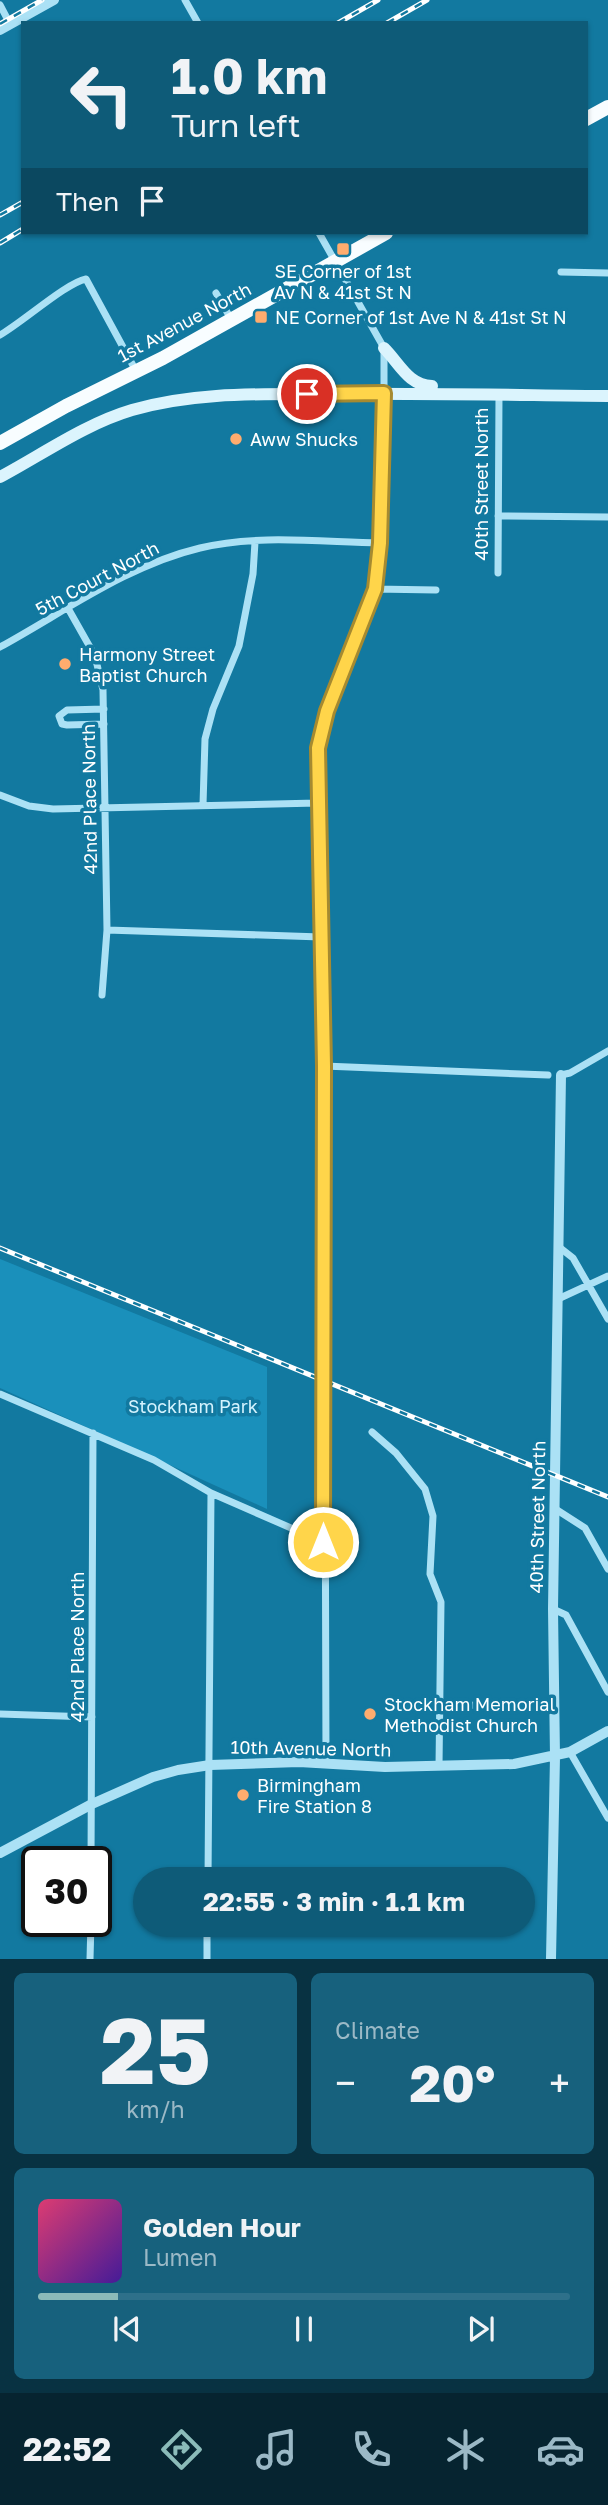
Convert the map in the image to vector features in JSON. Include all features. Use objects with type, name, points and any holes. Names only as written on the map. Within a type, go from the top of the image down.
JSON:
[{"type":"main road","points":[[588,118],[608,107]]},
{"type":"main road","name":"1st Avenue North","points":[[0,443],[231,320],[382,235]]},
{"type":"main road","points":[[384,348],[419,386],[454,386],[466,393]]},
{"type":"main road","points":[[0,477],[100,422],[134,410],[197,398],[246,394],[384,393],[608,396]]},
{"type":"street","points":[[0,5],[5,27],[54,0]]},
{"type":"street","points":[[185,0],[197,21]]},
{"type":"street","points":[[320,235],[384,348],[380,543],[375,589],[327,711],[318,748],[324,1066],[323,1542],[326,1763]]},
{"type":"street","points":[[561,272],[608,272]]},
{"type":"street","points":[[0,335],[39,310],[75,281],[86,279],[136,371]]},
{"type":"street","points":[[216,293],[231,320]]},
{"type":"street","name":"40th Street North","points":[[498,573],[499,396]]},
{"type":"street","points":[[498,516],[608,517]]},
{"type":"street","points":[[203,805],[205,739],[239,646],[253,574],[255,542]]},
{"type":"street","name":"5th Court North","points":[[0,647],[160,560],[200,548],[255,542],[380,543]]},
{"type":"street","points":[[375,589],[436,590]]},
{"type":"street","name":"42nd Place North","points":[[68,610],[95,656],[104,709],[107,930],[102,995]]},
{"type":"street","points":[[104,709],[67,710],[59,716],[62,724],[67,725],[104,724]]},
{"type":"street","points":[[0,795],[29,806],[104,809],[317,803]]},
{"type":"street","points":[[107,930],[320,937]]},
{"type":"street","points":[[561,1075],[608,1051]]},
{"type":"street","points":[[324,1066],[548,1074]]},
{"type":"street","name":"40th Street North","points":[[551,1959],[561,1075]]},
{"type":"street","points":[[559,1247],[573,1258],[608,1319]]},
{"type":"street","points":[[558,1299],[608,1276]]},
{"type":"street","points":[[0,1394],[154,1460],[211,1493],[323,1542]]},
{"type":"street","points":[[372,1432],[396,1453],[425,1489],[433,1516],[430,1574],[441,1602],[439,1766]]},
{"type":"street","name":"42nd Place North","points":[[91,1846],[93,1433]]},
{"type":"street","points":[[208,1867],[211,1493]]},
{"type":"street","points":[[556,1510],[584,1528],[608,1569]]},
{"type":"street","points":[[553,1609],[566,1615],[608,1692]]},
{"type":"street","points":[[440,1705],[553,1706]]},
{"type":"street","points":[[0,1714],[92,1717]]},
{"type":"street","name":"10th Avenue North","points":[[0,1853],[92,1804],[153,1777],[210,1765],[326,1763],[384,1767],[514,1763],[570,1752],[608,1731]]},
{"type":"street","points":[[570,1752],[608,1818]]},
{"type":"street","points":[[90,1959],[91,1937]]},
{"type":"street","points":[[207,1959],[208,1937]]},
{"type":"green space","name":"Stockham Park","points":[[0,1259],[267,1367],[267,1509],[0,1388]]},
{"type":"railway","points":[[0,24],[42,0]]},
{"type":"railway","points":[[341,21],[378,0]]},
{"type":"railway","points":[[390,21],[427,0]]},
{"type":"railway","points":[[0,215],[21,203]]},
{"type":"railway","points":[[0,243],[21,230]]},
{"type":"railway","points":[[0,1248],[608,1497]]},
{"type":"place","name":"SE Corner of 1st Av N & 41st St N","points":[[343,249]]},
{"type":"place","name":"NE Corner of 1st Ave N & 41st St N","points":[[261,317]]},
{"type":"place","name":"Aww Shucks","points":[[236,439]]},
{"type":"place","name":"Harmony Street Baptist Church","points":[[65,664]]},
{"type":"place","name":"Stockham Memorial Methodist Church","points":[[370,1714]]},
{"type":"place","name":"Birmingham Fire Station 8","points":[[243,1795]]},
{"type":"route","points":[[307,394],[384,393],[384,456],[375,589],[361,631],[339,677],[318,748],[324,1066],[323,1542]]}]
